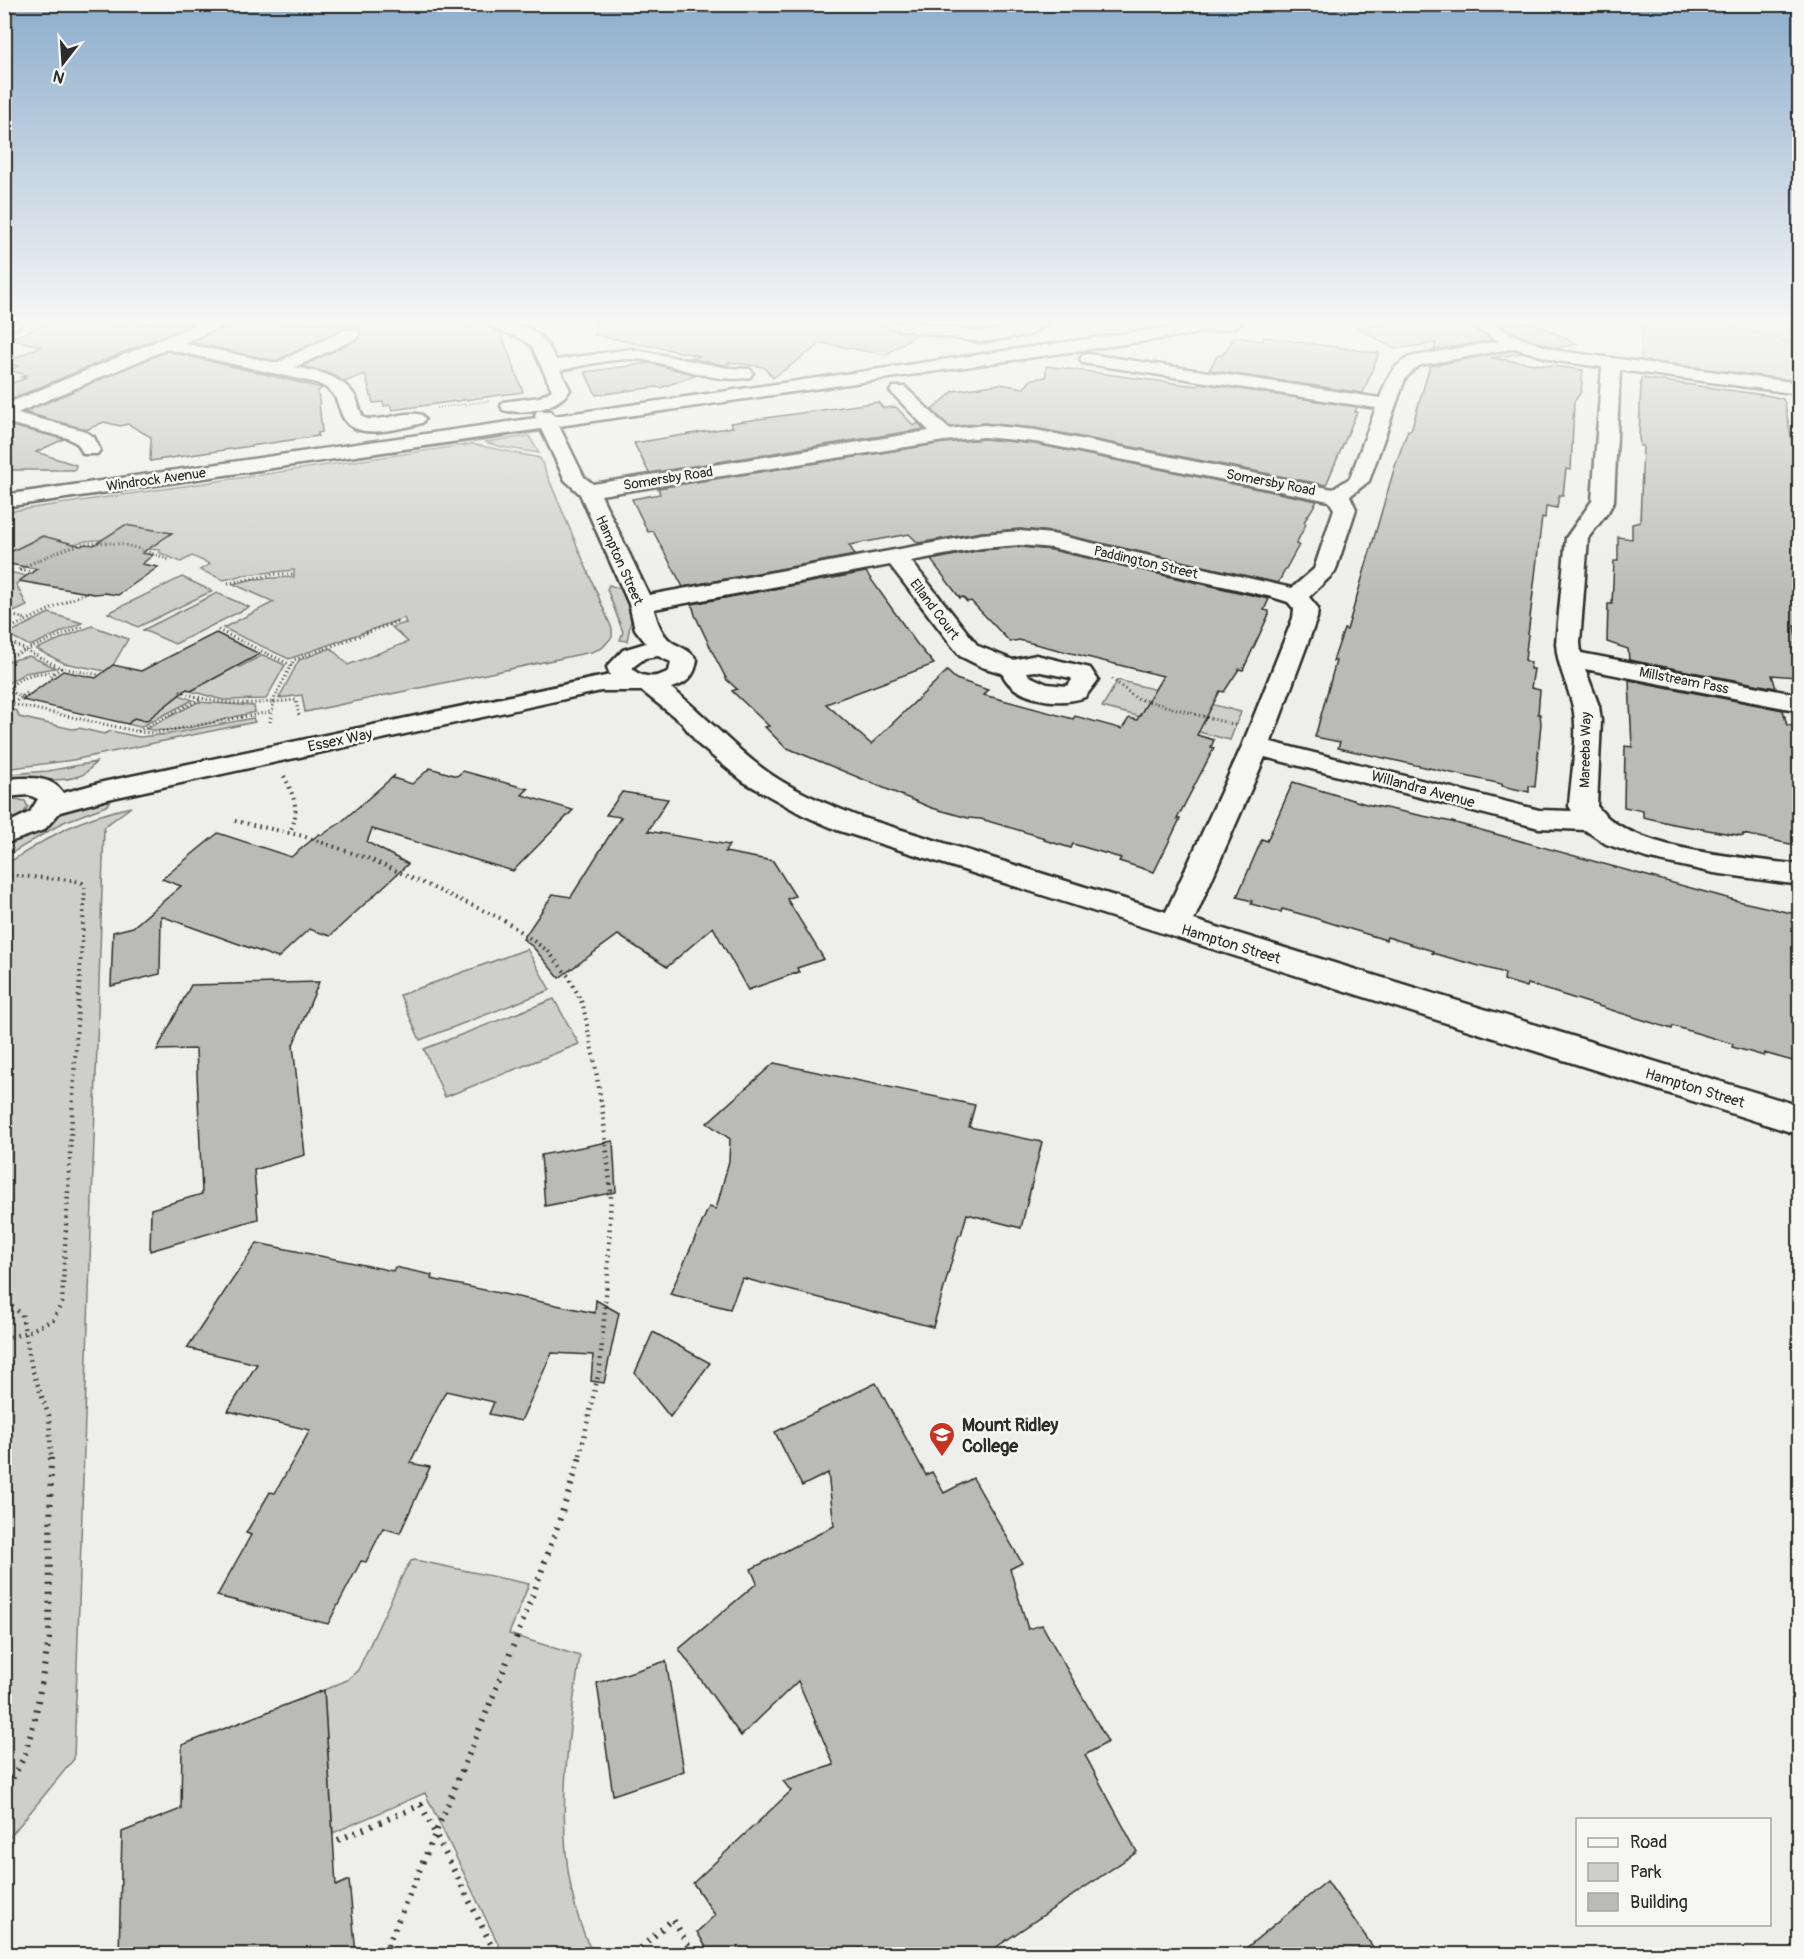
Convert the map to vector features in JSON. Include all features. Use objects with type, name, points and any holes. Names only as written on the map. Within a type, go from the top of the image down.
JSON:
[{"type":"street","points":[[5,414],[82,437],[87,441],[90,450]]},
{"type":"street","points":[[351,414],[358,423],[378,424],[429,414]]},
{"type":"street","name":"Windrock Avenue","points":[[570,415],[574,414]]},
{"type":"street","name":"Windrock Avenue","points":[[4,501],[574,414]]},
{"type":"street","points":[[923,414],[944,435]]},
{"type":"street","points":[[1336,496],[1359,482],[1382,414]]},
{"type":"street","name":"Mareeba Way","points":[[1591,821],[1583,806],[1588,721],[1586,706],[1569,658],[1568,629],[1577,538],[1580,531],[1599,512],[1603,501],[1608,414]]},
{"type":"street","points":[[570,415],[581,437]]},
{"type":"street","name":"Windrock Avenue","points":[[4,494],[546,419]]},
{"type":"street","name":"Hampton Street","points":[[546,419],[575,480],[593,483],[641,604],[646,629]]},
{"type":"street","name":"Somersby Road","points":[[593,483],[944,435],[984,431],[1035,436],[1336,496],[1342,500],[1345,508],[1324,572],[1320,578],[1296,597]]},
{"type":"street","name":"Paddington Street","points":[[641,604],[982,541],[1036,539],[1136,559],[1296,597]]},
{"type":"street","name":"Elland Court","points":[[896,557],[969,651],[992,662],[1013,668]]},
{"type":"street","points":[[1175,927],[1248,736],[1305,618],[1306,608],[1296,597]]},
{"type":"street","points":[[646,629],[666,650]]},
{"type":"street","points":[[635,671],[646,629]]},
{"type":"street","points":[[635,671],[649,650],[666,650]]},
{"type":"street","name":"Hampton Street","points":[[666,650],[674,652],[684,660],[683,671],[678,676],[679,687],[690,716]]},
{"type":"street","name":"Millstream Pass","points":[[1569,658],[1800,703]]},
{"type":"street","points":[[635,671],[671,680],[678,676]]},
{"type":"street","name":"Hampton Street","points":[[635,671],[690,716],[709,739],[737,763],[778,791],[813,809],[891,838],[1800,1121]]},
{"type":"street","name":"Essex Way","points":[[4,788],[21,785],[47,797],[115,789],[601,683],[635,671]]},
{"type":"street","name":"Willandra Avenue","points":[[1248,736],[1522,815],[1539,819],[1591,821]]},
{"type":"street","name":"Essex Way","points":[[7,836],[37,821],[47,797]]},
{"type":"street","points":[[1591,821],[1613,837],[1660,852],[1800,875]]},
{"type":"path","points":[[33,572],[18,570],[61,549],[83,543],[123,546],[151,552],[169,560]]},
{"type":"path","points":[[39,556],[43,558]]},
{"type":"path","points":[[228,583],[276,574],[294,574]]},
{"type":"path","points":[[4,631],[85,593]]},
{"type":"path","points":[[4,614],[28,620]]},
{"type":"path","points":[[270,722],[272,702],[294,660],[399,621]]},
{"type":"path","points":[[4,659],[84,626]]},
{"type":"path","points":[[218,630],[291,665]]},
{"type":"path","points":[[4,639],[61,668],[100,675]]},
{"type":"path","points":[[49,677],[61,668]]},
{"type":"path","points":[[10,690],[12,684],[28,675],[55,673]]},
{"type":"path","points":[[1108,674],[1136,698],[1248,736]]},
{"type":"path","points":[[4,689],[10,690],[15,695],[25,696],[12,704],[138,731],[173,731],[270,712]]},
{"type":"path","points":[[180,691],[200,699],[229,703],[296,700],[299,716]]},
{"type":"path","points":[[138,731],[200,699]]},
{"type":"path","points":[[281,771],[297,806],[295,825],[289,833]]},
{"type":"path","points":[[236,821],[338,847],[416,879],[502,920],[548,951],[569,977],[583,1005],[603,1114],[611,1192],[608,1271],[600,1367],[582,1449],[563,1512],[521,1628],[384,1954]]},
{"type":"path","points":[[4,874],[72,880],[82,883],[85,887],[62,1303],[55,1320],[4,1339]]},
{"type":"path","points":[[4,1794],[24,1757],[35,1719],[49,1639],[51,1449],[50,1416],[32,1369],[22,1314],[8,1304]]},
{"type":"path","points":[[338,1840],[421,1804],[496,1954]]},
{"type":"path","points":[[634,1954],[673,1918],[693,1954]]},
{"type":"green space","points":[[530,429],[541,432],[206,479],[207,474]]},
{"type":"green space","points":[[529,436],[539,453],[485,442]]},
{"type":"green space","points":[[472,444],[540,458],[612,629],[612,637],[602,648],[305,712],[302,695],[279,698],[299,660],[331,648],[348,665],[408,642],[392,627],[406,623],[404,618],[289,659],[223,628],[274,602],[233,584],[253,579],[294,577],[294,570],[243,575],[224,580],[200,570],[210,564],[192,556],[181,562],[160,553],[160,550],[149,549],[171,533],[86,541],[55,548],[65,542],[42,536],[5,555],[5,512]]},
{"type":"green space","points":[[4,567],[11,570],[9,572],[27,576],[16,584],[27,606],[16,611],[5,609]]},
{"type":"green space","points":[[182,577],[212,591],[138,627],[108,613]]},
{"type":"green space","points":[[609,585],[625,590],[631,621],[627,641],[620,640],[623,632],[607,589]]},
{"type":"green space","points":[[217,593],[249,607],[175,644],[143,630]]},
{"type":"green space","points":[[49,613],[82,623],[30,646],[7,634]]},
{"type":"green space","points":[[92,626],[128,639],[113,665],[105,671],[64,663],[36,649]]},
{"type":"green space","points":[[263,655],[285,665],[266,699],[223,700],[191,691],[233,668],[226,660],[240,667]]},
{"type":"green space","points":[[29,656],[56,668],[25,673],[5,685],[5,662]]},
{"type":"green space","points":[[594,676],[596,679],[289,745],[289,742]]},
{"type":"green space","points":[[1118,680],[1241,712],[1230,740],[1102,707]]},
{"type":"green space","points":[[177,694],[193,700],[140,727],[128,724],[134,718],[146,721]]},
{"type":"green space","points":[[198,702],[254,706],[255,712],[187,728],[146,729]]},
{"type":"green space","points":[[5,708],[17,711],[19,717],[72,729],[79,728],[104,734],[111,731],[139,737],[169,734],[253,718],[255,722],[73,760],[5,769]]},
{"type":"green space","points":[[96,762],[84,774],[73,778],[24,779],[5,782],[5,776],[10,774],[48,771]]},
{"type":"green space","points":[[118,793],[106,806],[64,822],[5,857],[5,846],[64,811]]},
{"type":"green space","points":[[5,800],[25,801],[28,807],[22,815],[5,823]]},
{"type":"green space","points":[[131,807],[104,827],[74,1759],[5,1843],[5,865],[65,829],[112,811]]},
{"type":"green space","points":[[527,949],[550,990],[420,1040],[400,995]]},
{"type":"green space","points":[[554,999],[579,1044],[445,1097],[424,1049]]},
{"type":"green space","points":[[411,1561],[529,1584],[509,1634],[580,1656],[566,1768],[565,1846],[570,1884],[579,1920],[593,1954],[503,1954],[425,1793],[333,1833],[324,1690],[347,1680],[358,1670],[405,1570]]},
{"type":"building","points":[[32,414],[320,414],[322,432],[318,433],[318,436],[150,461],[151,437],[128,424],[120,426],[104,422],[86,430]]},
{"type":"building","points":[[790,414],[903,414],[914,426],[918,423],[924,429],[649,473],[634,443],[733,427],[730,423]]},
{"type":"building","points":[[937,414],[1356,414],[1326,485],[1035,428],[984,423],[950,427]]},
{"type":"building","points":[[1416,414],[1573,414],[1571,470],[1566,469],[1563,495],[1559,495],[1557,508],[1546,506],[1545,518],[1542,517],[1525,660],[1531,663],[1530,669],[1534,669],[1531,688],[1540,690],[1538,714],[1540,714],[1541,723],[1535,787],[1529,786],[1529,792],[1338,748],[1340,742],[1315,737],[1336,661],[1333,661],[1344,629],[1347,630],[1395,466],[1408,430],[1411,430]]},
{"type":"building","points":[[1640,414],[1787,414],[1800,485],[1800,627],[1794,626],[1800,661],[1793,660],[1796,677],[1772,675],[1776,688],[1629,660],[1628,649],[1607,642],[1608,604],[1612,604],[1614,561],[1618,561],[1618,537],[1632,539],[1632,524],[1640,522],[1643,446],[1640,446]]},
{"type":"building","points":[[4,424],[64,439],[36,452],[76,465],[75,470],[4,470]]},
{"type":"building","points":[[984,439],[1035,444],[1317,501],[1304,522],[1306,524],[1296,544],[1299,545],[1278,583],[1052,532],[1020,529],[982,532],[918,543],[909,534],[849,545],[855,555],[683,587],[653,531],[648,532],[632,499],[660,494],[658,488],[944,443]]},
{"type":"building","points":[[125,525],[172,533],[142,553],[153,555],[142,564],[158,567],[118,595],[94,594],[19,581],[37,569],[4,563],[4,555],[43,536],[81,546],[94,545]]},
{"type":"building","points":[[1020,547],[1052,550],[1269,599],[1264,610],[1269,611],[1269,614],[1243,670],[1239,669],[1224,692],[1220,691],[1197,735],[1214,740],[1211,747],[1214,748],[1177,819],[1180,819],[1154,872],[1119,861],[1121,858],[1073,844],[1071,848],[981,819],[968,818],[932,808],[785,747],[765,727],[769,726],[732,691],[737,689],[727,680],[695,615],[692,604],[866,572],[934,664],[826,704],[871,744],[947,671],[956,679],[988,690],[984,695],[1073,719],[1075,716],[1122,729],[1129,718],[1137,720],[1163,676],[1019,640],[1010,642],[971,601],[967,602],[963,597],[960,598],[931,560],[982,550]]},
{"type":"building","points":[[216,633],[260,654],[191,691],[187,689],[146,721],[134,718],[128,724],[22,700],[63,671],[96,678],[113,665],[141,671]]},
{"type":"building","points":[[1629,680],[1783,710],[1787,725],[1800,727],[1800,846],[1743,834],[1743,836],[1673,824],[1643,817],[1643,811],[1624,807],[1625,746],[1632,747]]},
{"type":"building","points":[[430,768],[457,776],[463,771],[528,789],[522,795],[573,810],[513,871],[372,829],[367,842],[408,864],[330,936],[309,929],[278,958],[161,916],[160,974],[111,986],[113,932],[133,927],[181,886],[162,879],[218,833],[291,857],[319,834],[322,835],[340,823],[395,775],[393,778],[412,784]]},
{"type":"building","points":[[1293,782],[1366,804],[1452,822],[1738,901],[1800,915],[1800,1063],[1732,1047],[1733,1044],[1673,1026],[1672,1029],[1528,984],[1527,987],[1504,980],[1505,973],[1432,953],[1433,951],[1387,937],[1386,940],[1282,909],[1281,912],[1251,904],[1252,901],[1237,897],[1262,839],[1267,841]]},
{"type":"building","points":[[622,792],[668,799],[648,831],[729,845],[725,852],[773,861],[795,896],[787,899],[824,959],[797,968],[799,972],[748,990],[713,927],[667,967],[618,935],[559,978],[533,947],[523,939],[553,894],[571,897],[621,817],[606,815]]},
{"type":"building","points":[[319,982],[293,1045],[305,1155],[254,1170],[258,1219],[150,1251],[151,1209],[202,1194],[196,1049],[157,1050],[191,985]]},
{"type":"building","points":[[774,1063],[975,1105],[969,1127],[1042,1142],[1021,1228],[967,1214],[933,1327],[742,1278],[730,1309],[670,1294],[709,1207],[716,1209],[729,1161],[730,1139],[707,1123]]},
{"type":"building","points":[[613,1141],[616,1192],[545,1206],[541,1155]]},
{"type":"building","points":[[257,1243],[393,1271],[395,1267],[432,1275],[431,1279],[595,1313],[596,1300],[619,1313],[604,1383],[591,1381],[593,1355],[552,1353],[521,1421],[489,1414],[494,1402],[446,1391],[410,1463],[430,1467],[400,1533],[383,1528],[366,1562],[361,1561],[328,1624],[217,1596],[251,1535],[246,1533],[270,1492],[275,1493],[310,1430],[228,1411],[257,1364],[187,1348]]},
{"type":"building","points":[[653,1332],[710,1363],[670,1417],[635,1373]]},
{"type":"building","points":[[876,1383],[926,1475],[932,1472],[944,1493],[973,1478],[1022,1563],[1010,1569],[1028,1629],[1042,1625],[1108,1742],[1085,1755],[1137,1852],[986,1954],[710,1954],[697,1932],[715,1915],[693,1883],[791,1791],[783,1781],[834,1765],[798,1681],[741,1736],[679,1649],[757,1583],[751,1569],[834,1526],[828,1473],[802,1486],[775,1432]]},
{"type":"building","points":[[666,1661],[684,1771],[613,1795],[597,1683]]},
{"type":"building","points":[[324,1690],[336,1886],[349,1880],[356,1954],[119,1954],[122,1832],[181,1809],[182,1745]]},
{"type":"building","points":[[1327,1881],[1378,1954],[1239,1954]]},
{"type":"place","name":"Mount Ridley College","points":[[942,1458]]}]
